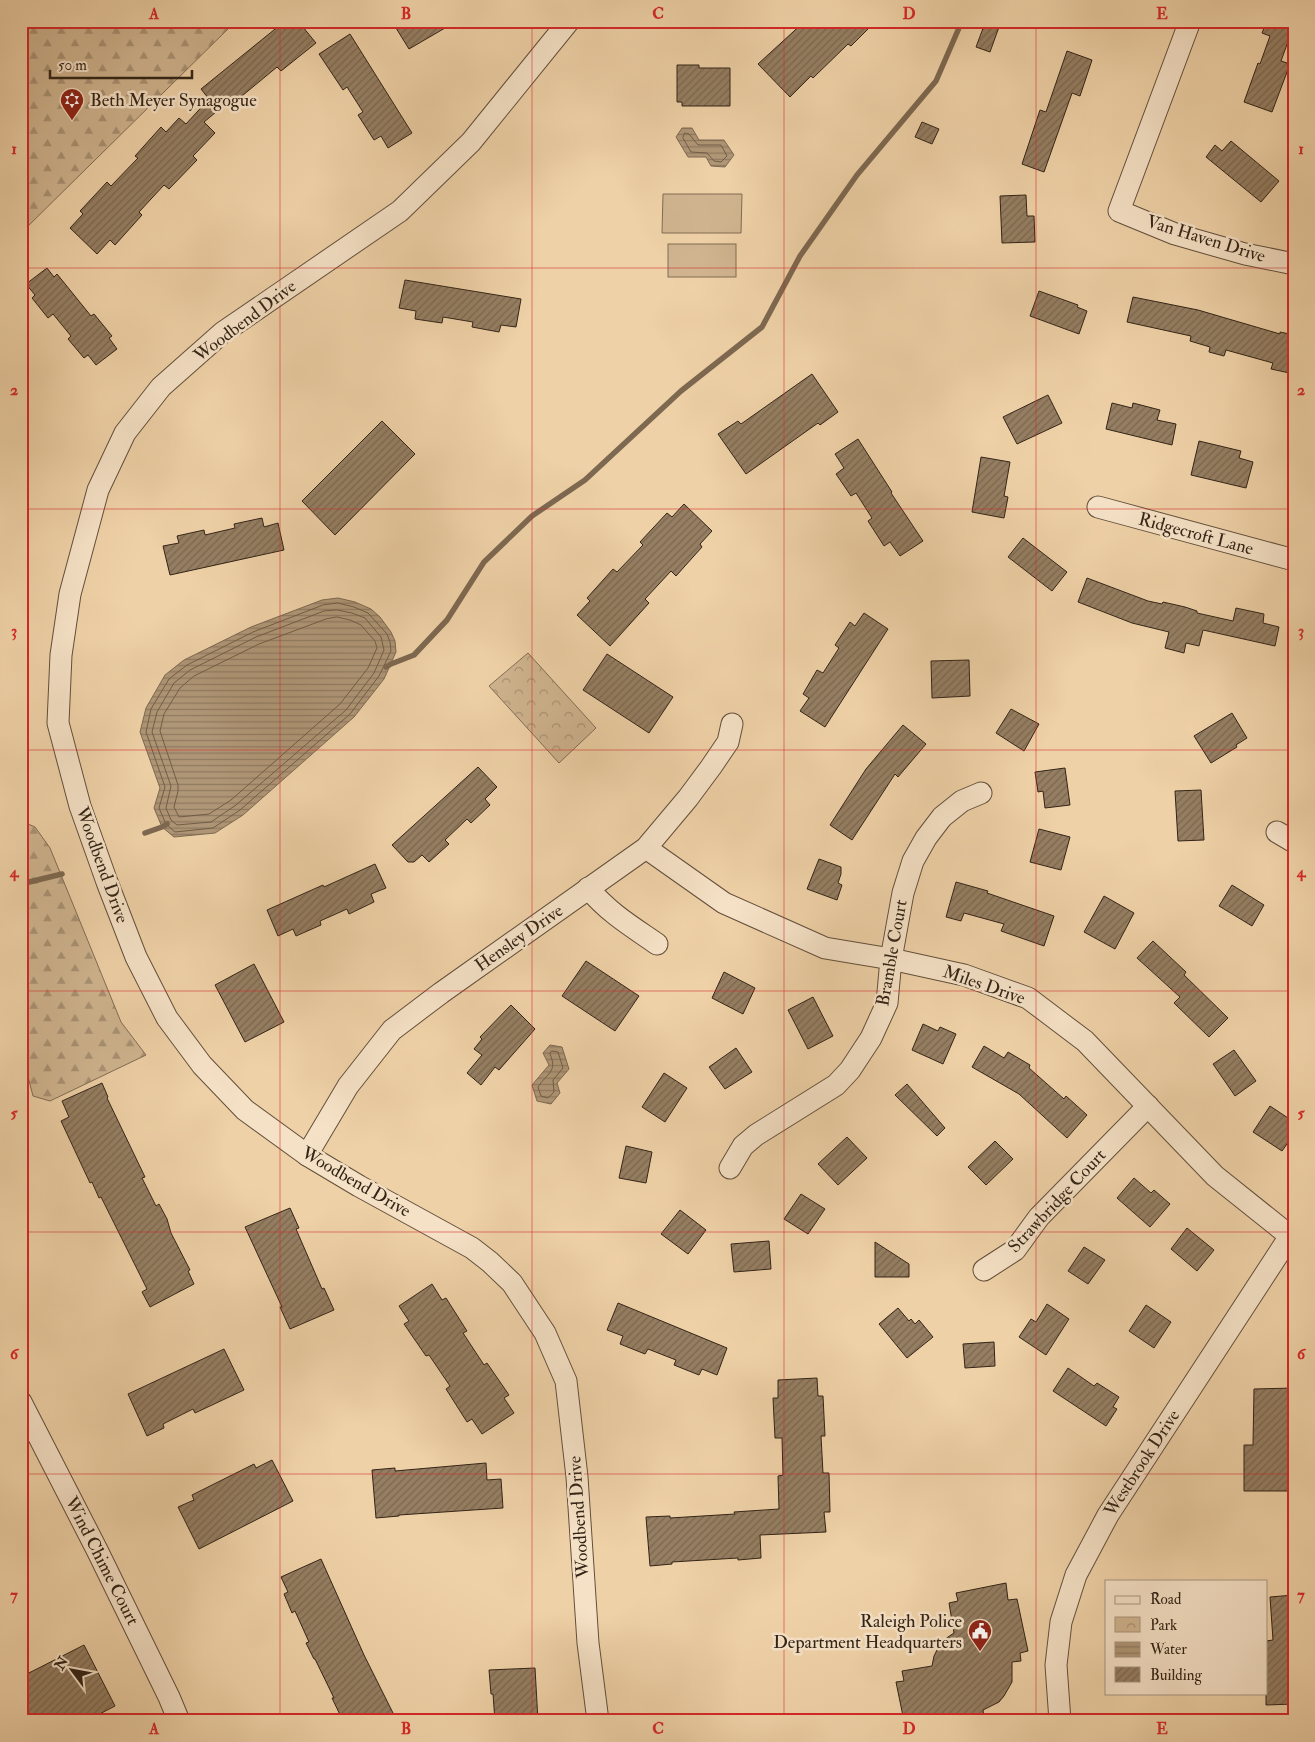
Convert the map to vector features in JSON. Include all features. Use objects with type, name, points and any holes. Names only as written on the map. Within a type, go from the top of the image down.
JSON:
[{"type":"street","name":"Woodbend Drive","points":[[569,21],[471,142],[400,211],[222,334],[161,386],[125,433],[98,490],[70,594],[61,655],[58,722],[80,806],[136,957],[167,1018],[202,1065],[245,1110],[306,1155],[472,1248],[490,1262],[512,1283],[545,1334],[566,1382],[577,1477],[588,1643],[598,1721]]},
{"type":"street","name":"Van Haven Drive","points":[[1190,21],[1119,211],[1175,234],[1244,254],[1294,264]]},
{"type":"street","name":"Ridgecroft Lane","points":[[1098,507],[1294,560]]},
{"type":"street","name":"Hensley Drive","points":[[306,1155],[348,1086],[392,1030],[440,993],[646,848],[711,767],[728,742],[732,724]]},
{"type":"street","name":"Bramble Court","points":[[730,1168],[743,1146],[756,1134],[836,1085],[850,1070],[871,1038],[887,1002],[891,959],[903,893],[913,861],[926,838],[942,817],[962,801],[981,793]]},
{"type":"street","name":"Miles Drive","points":[[646,848],[724,903],[825,948],[891,959],[964,975],[1028,998],[1085,1040],[1215,1176],[1292,1233]]},
{"type":"street","points":[[588,888],[611,913],[657,944]]},
{"type":"street","name":"Strawbridge Court","points":[[984,1270],[1014,1250],[1039,1217],[1148,1106]]},
{"type":"street","name":"Westbrook Drive","points":[[1060,1721],[1056,1665],[1061,1622],[1076,1574],[1108,1515],[1292,1233]]},
{"type":"street","name":"Wind Chime Court","points":[[21,1402],[169,1696],[178,1721]]},
{"type":"green space","name":"Beth Meyer Synagogue","points":[[21,21],[236,21],[21,233]]},
{"type":"green space","points":[[663,194],[742,194],[741,233],[662,233]]},
{"type":"green space","points":[[668,244],[736,244],[736,277],[668,277]]},
{"type":"green space","points":[[528,653],[596,728],[559,763],[489,686]]},
{"type":"green space","points":[[21,821],[35,827],[50,848],[121,1022],[146,1055],[50,1101],[33,1096],[21,1050]]},
{"type":"water","points":[[682,128],[692,128],[699,140],[724,140],[734,155],[725,167],[711,166],[706,157],[688,157],[676,137]]},
{"type":"water","points":[[338,598],[355,602],[371,609],[380,617],[391,632],[395,641],[396,652],[384,679],[354,717],[243,815],[215,833],[174,837],[162,827],[154,808],[160,788],[140,732],[146,708],[165,675],[184,660],[251,627],[322,600]]},
{"type":"water","points":[[550,1045],[562,1047],[569,1069],[557,1083],[560,1093],[551,1104],[537,1101],[532,1085],[549,1065],[543,1053]]},
{"type":"building","points":[[285,21],[298,21],[316,43],[281,71],[277,67],[231,105],[228,102],[204,122],[215,133],[193,156],[197,160],[169,189],[164,185],[139,212],[142,215],[115,245],[110,240],[97,254],[70,228],[83,214],[80,211],[107,182],[111,186],[138,158],[135,156],[161,127],[166,132],[179,118],[186,124],[209,99],[201,89]]},
{"type":"building","points":[[407,21],[457,21],[409,49],[396,28]]},
{"type":"building","points":[[805,21],[876,21],[851,46],[848,44],[790,97],[758,64]]},
{"type":"building","points":[[1267,21],[1294,21],[1281,61],[1290,64],[1272,112],[1244,102],[1270,36],[1262,33]]},
{"type":"building","points":[[985,23],[999,27],[990,52],[976,47]]},
{"type":"building","points":[[350,34],[412,133],[388,148],[381,136],[374,140],[358,115],[363,112],[347,87],[343,90],[319,54]]},
{"type":"building","points":[[1067,51],[1092,60],[1080,96],[1072,93],[1044,172],[1022,164],[1040,110],[1046,112]]},
{"type":"building","points":[[677,65],[699,65],[699,68],[730,68],[730,106],[682,106],[682,102],[677,102]]},
{"type":"building","points":[[922,122],[939,129],[932,144],[915,137]]},
{"type":"building","points":[[1231,141],[1279,181],[1261,202],[1206,157],[1215,145],[1222,151]]},
{"type":"building","points":[[1026,195],[1027,216],[1034,216],[1035,242],[1002,243],[1000,196]]},
{"type":"building","points":[[47,268],[54,277],[57,274],[91,316],[94,314],[112,336],[109,338],[117,349],[96,365],[88,355],[84,358],[68,339],[71,336],[53,314],[48,318],[32,298],[35,295],[26,284]]},
{"type":"building","points":[[405,280],[521,299],[516,327],[501,325],[499,332],[472,327],[473,322],[443,317],[442,323],[415,319],[416,311],[399,308]]},
{"type":"building","points":[[1039,291],[1078,305],[1077,307],[1087,311],[1079,334],[1030,316]]},
{"type":"building","points":[[1133,297],[1198,310],[1280,334],[1280,332],[1294,335],[1294,374],[1271,369],[1273,363],[1226,350],[1224,356],[1209,352],[1210,347],[1190,341],[1191,336],[1127,322]]},
{"type":"building","points":[[812,374],[838,412],[820,425],[818,423],[746,474],[718,434],[738,421],[741,424]]},
{"type":"building","points":[[1048,395],[1062,423],[1017,444],[1003,417]]},
{"type":"building","points":[[1112,403],[1132,408],[1133,403],[1160,410],[1157,420],[1176,424],[1172,445],[1106,429]]},
{"type":"building","points":[[382,421],[415,454],[335,535],[302,501]]},
{"type":"building","points":[[858,439],[923,541],[900,556],[890,542],[884,546],[868,521],[872,518],[856,493],[851,496],[836,474],[844,468],[835,454]]},
{"type":"building","points":[[1199,441],[1241,451],[1239,458],[1253,462],[1246,488],[1191,475]]},
{"type":"building","points":[[981,457],[1010,462],[1004,496],[1008,497],[1004,518],[972,512]]},
{"type":"building","points":[[684,504],[712,531],[700,544],[702,547],[676,576],[671,571],[645,599],[649,603],[610,646],[577,615],[590,601],[587,598],[613,569],[617,572],[643,545],[640,542],[667,513],[672,517]]},
{"type":"building","points":[[262,518],[264,527],[278,523],[284,550],[170,575],[163,546],[179,543],[177,536],[204,530],[205,535],[235,528],[234,524]]},
{"type":"building","points":[[1023,538],[1067,572],[1052,591],[1008,557]]},
{"type":"building","points":[[1087,578],[1148,601],[1185,607],[1197,611],[1197,613],[1233,621],[1236,608],[1264,614],[1263,623],[1279,627],[1275,646],[1203,630],[1199,646],[1186,643],[1184,653],[1165,648],[1169,632],[1132,623],[1078,602]]},
{"type":"building","points":[[864,613],[888,629],[825,727],[800,711],[809,698],[803,694],[817,670],[823,673],[839,648],[835,645],[850,622],[855,626]]},
{"type":"building","points":[[607,654],[673,697],[649,733],[583,690]]},
{"type":"building","points":[[969,660],[970,696],[932,698],[931,661]]},
{"type":"building","points":[[1011,709],[1039,724],[1024,751],[996,733]]},
{"type":"building","points":[[1232,713],[1247,738],[1236,745],[1237,747],[1211,763],[1194,736]]},
{"type":"building","points":[[903,725],[926,744],[898,777],[895,774],[852,840],[830,825],[866,769]]},
{"type":"building","points":[[478,767],[497,787],[485,799],[490,805],[471,823],[467,819],[445,840],[449,844],[429,862],[422,855],[414,862],[408,862],[392,845]]},
{"type":"building","points":[[1065,768],[1070,805],[1045,808],[1043,791],[1038,792],[1035,772]]},
{"type":"building","points":[[1201,790],[1204,840],[1178,841],[1175,791]]},
{"type":"building","points":[[1039,829],[1070,837],[1061,870],[1030,862]]},
{"type":"building","points":[[819,859],[841,867],[838,883],[842,885],[837,900],[807,889]]},
{"type":"building","points":[[375,864],[386,888],[371,894],[374,902],[349,914],[347,909],[320,921],[321,925],[296,936],[293,929],[278,936],[267,910]]},
{"type":"building","points":[[956,882],[988,891],[987,893],[1054,916],[1044,946],[1001,931],[1004,924],[964,913],[961,921],[946,917]]},
{"type":"building","points":[[1232,885],[1264,905],[1252,926],[1219,906]]},
{"type":"building","points":[[1104,896],[1134,913],[1115,949],[1084,932]]},
{"type":"building","points":[[1153,941],[1186,972],[1184,975],[1228,1018],[1209,1037],[1174,1003],[1180,997],[1137,958]]},
{"type":"building","points":[[586,961],[639,996],[615,1031],[562,996]]},
{"type":"building","points":[[254,964],[284,1022],[245,1042],[215,985]]},
{"type":"building","points":[[724,972],[755,988],[743,1014],[712,998]]},
{"type":"building","points":[[813,997],[833,1036],[808,1049],[788,1010]]},
{"type":"building","points":[[511,1005],[535,1029],[499,1070],[495,1067],[481,1085],[467,1073],[482,1055],[474,1049],[482,1039],[480,1037]]},
{"type":"building","points":[[923,1024],[938,1031],[940,1027],[956,1034],[943,1064],[912,1050]]},
{"type":"building","points":[[984,1046],[1004,1058],[1008,1052],[1030,1065],[1029,1068],[1064,1099],[1066,1096],[1087,1115],[1067,1138],[1019,1094],[972,1067]]},
{"type":"building","points":[[736,1048],[752,1072],[725,1089],[709,1067]]},
{"type":"building","points":[[1234,1050],[1256,1081],[1235,1096],[1213,1064]]},
{"type":"building","points":[[664,1073],[687,1088],[665,1122],[642,1107]]},
{"type":"building","points":[[102,1083],[107,1098],[145,1177],[142,1178],[156,1206],[159,1204],[167,1219],[171,1233],[190,1270],[188,1271],[194,1284],[150,1307],[142,1292],[147,1289],[101,1197],[99,1198],[92,1182],[90,1183],[61,1121],[69,1117],[62,1101]]},
{"type":"building","points":[[907,1084],[945,1128],[937,1136],[895,1095]]},
{"type":"building","points":[[1270,1106],[1294,1122],[1294,1134],[1282,1151],[1253,1132]]},
{"type":"building","points":[[847,1137],[867,1158],[838,1185],[818,1164]]},
{"type":"building","points":[[995,1141],[1013,1159],[986,1185],[968,1167]]},
{"type":"building","points":[[626,1146],[652,1152],[646,1183],[619,1178]]},
{"type":"building","points":[[1134,1178],[1151,1193],[1154,1190],[1170,1204],[1150,1227],[1117,1198]]},
{"type":"building","points":[[801,1194],[825,1209],[808,1234],[784,1219]]},
{"type":"building","points":[[290,1208],[299,1228],[296,1229],[322,1289],[324,1288],[334,1310],[290,1329],[280,1307],[282,1307],[245,1227]]},
{"type":"building","points":[[680,1210],[706,1230],[688,1254],[661,1234]]},
{"type":"building","points":[[1187,1228],[1214,1250],[1197,1271],[1171,1249]]},
{"type":"building","points":[[769,1241],[771,1269],[734,1272],[731,1244]]},
{"type":"building","points":[[875,1242],[909,1264],[909,1277],[875,1277]]},
{"type":"building","points":[[1084,1247],[1105,1260],[1088,1284],[1068,1271]]},
{"type":"building","points":[[432,1284],[442,1300],[446,1298],[467,1331],[463,1333],[484,1365],[487,1363],[509,1395],[504,1398],[514,1413],[482,1434],[472,1419],[467,1422],[446,1389],[450,1386],[429,1355],[426,1356],[404,1324],[409,1321],[399,1306]]},
{"type":"building","points":[[618,1303],[727,1348],[717,1375],[702,1369],[699,1375],[674,1365],[676,1360],[648,1349],[645,1354],[620,1344],[623,1336],[607,1330]]},
{"type":"building","points":[[1047,1304],[1069,1319],[1046,1355],[1019,1337],[1031,1319],[1036,1322]]},
{"type":"building","points":[[1146,1305],[1171,1322],[1154,1348],[1129,1331]]},
{"type":"building","points":[[898,1308],[909,1321],[911,1319],[915,1324],[919,1320],[933,1337],[907,1358],[879,1324]]},
{"type":"building","points":[[994,1342],[995,1366],[965,1368],[963,1344]]},
{"type":"building","points":[[224,1349],[244,1390],[195,1413],[193,1409],[163,1424],[164,1428],[147,1436],[128,1394]]},
{"type":"building","points":[[1068,1368],[1094,1386],[1097,1383],[1119,1397],[1113,1407],[1117,1409],[1106,1426],[1053,1391]]},
{"type":"building","points":[[817,1378],[818,1396],[823,1396],[825,1436],[821,1436],[823,1473],[829,1473],[830,1512],[824,1512],[826,1532],[760,1535],[761,1558],[672,1562],[672,1564],[650,1566],[646,1517],[670,1516],[670,1518],[779,1509],[778,1476],[783,1475],[782,1438],[775,1438],[773,1398],[778,1398],[778,1380]]},
{"type":"building","points":[[1294,1388],[1294,1446],[1288,1446],[1289,1491],[1244,1491],[1244,1445],[1253,1445],[1254,1389]]},
{"type":"building","points":[[272,1460],[293,1501],[199,1549],[178,1507],[194,1500],[192,1495],[254,1464],[256,1468]]},
{"type":"building","points":[[486,1463],[487,1480],[501,1479],[503,1508],[376,1518],[372,1470],[395,1468],[395,1471]]},
{"type":"building","points":[[321,1559],[364,1655],[397,1721],[343,1721],[332,1698],[334,1698],[306,1643],[309,1642],[295,1611],[292,1613],[284,1594],[288,1592],[281,1577]]},
{"type":"building","name":"Raleigh Police Department Headquarters","points":[[1006,1583],[1008,1600],[1017,1599],[1028,1651],[1020,1653],[1021,1661],[1012,1662],[1012,1682],[1004,1696],[999,1702],[983,1710],[984,1717],[975,1718],[975,1721],[904,1721],[896,1682],[904,1681],[902,1671],[932,1666],[939,1646],[954,1633],[949,1603],[958,1601],[956,1593]]},
{"type":"building","points":[[1294,1595],[1294,1704],[1266,1705],[1266,1694],[1268,1694],[1268,1641],[1273,1640],[1270,1597]]},
{"type":"building","points":[[84,1645],[115,1706],[86,1721],[21,1721],[21,1677]]},
{"type":"building","points":[[535,1668],[538,1721],[495,1721],[489,1670]]},
{"type":"waterway","points":[[386,667],[414,655],[447,620],[484,562],[532,516],[585,480],[681,391],[762,327],[800,256],[857,175],[936,81],[962,21]]},
{"type":"waterway","points":[[145,833],[167,824]]},
{"type":"waterway","points":[[21,884],[62,874]]},
{"type":"place","name":"Beth Meyer Synagogue","points":[[72,121]]},
{"type":"place","name":"Raleigh Police Department Headquarters","points":[[980,1652]]}]
